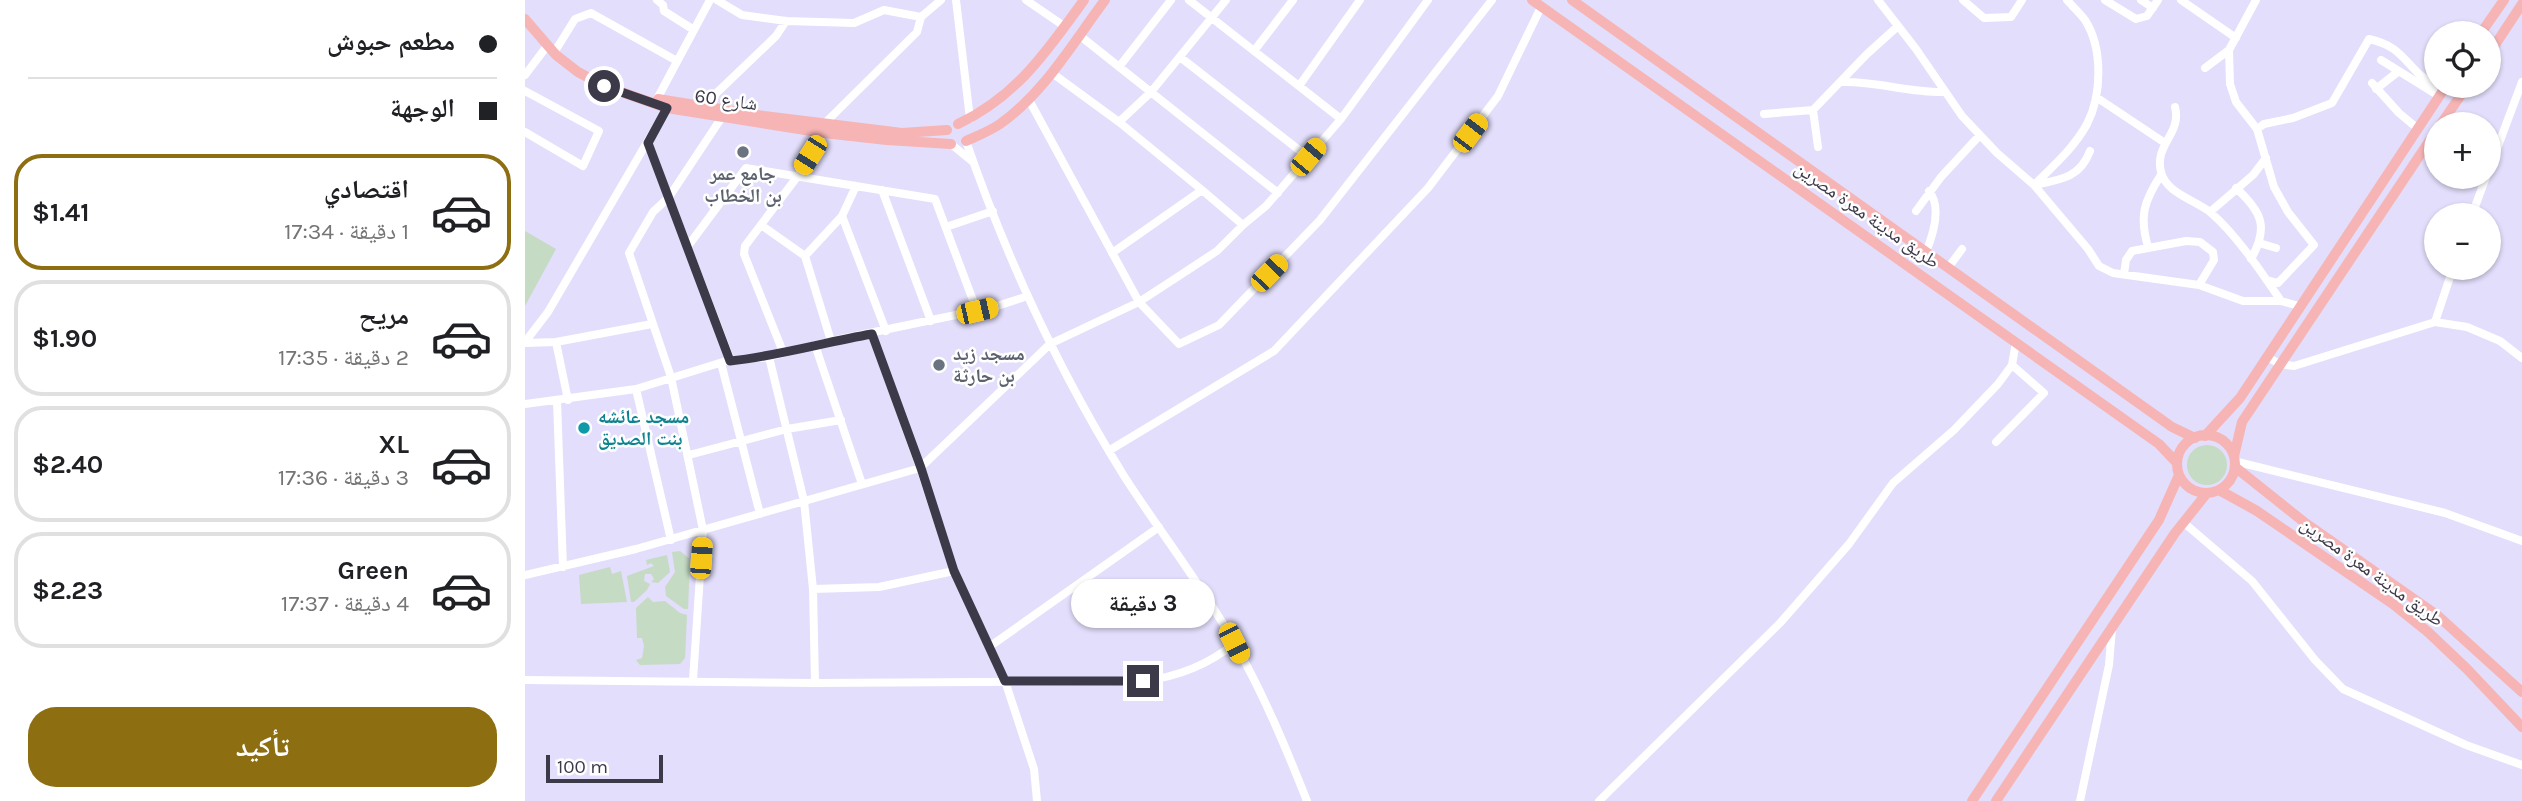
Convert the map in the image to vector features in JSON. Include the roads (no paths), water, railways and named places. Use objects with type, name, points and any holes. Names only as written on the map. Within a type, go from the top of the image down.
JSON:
[{"type":"main road","points":[[1084,0],[1035,66],[1000,100],[950,126],[946,138],[951,144],[959,146],[997,126],[1029,100],[1105,0]]},
{"type":"main road","name":"طريق مدينة معرة مصرين","points":[[1572,0],[2172,427],[2200,437]]},
{"type":"main road","points":[[2489,21],[2504,0]]},
{"type":"main road","name":"طريق مدينة معرة مصرين","points":[[1540,2],[2159,444],[2178,469]]},
{"type":"main road","points":[[2501,36],[2522,4]]},
{"type":"main road","name":"شارع 60","points":[[525,10],[552,47],[592,72],[657,99],[887,140],[951,144]]},
{"type":"main road","name":"شارع 60","points":[[525,19],[578,72],[604,86],[667,108],[824,128],[902,133],[947,130]]},
{"type":"main road","points":[[1972,801],[2159,520],[2178,469],[2182,448],[2200,437],[2240,398],[2438,98]]},
{"type":"main road","points":[[958,124],[963,125],[968,132],[966,141]]},
{"type":"main road","points":[[1996,801],[2183,522],[2213,492],[2230,480],[2242,422],[2424,149]]},
{"type":"main road","points":[[2200,437],[2224,442],[2234,461]]},
{"type":"main road","name":"طريق مدينة معرة مصرين","points":[[2234,461],[2304,522],[2437,615],[2522,692]]},
{"type":"main road","points":[[2178,469],[2190,489],[2213,492]]},
{"type":"main road","name":"طريق مدينة معرة مصرين","points":[[2213,492],[2257,511],[2393,604],[2467,669],[2522,727]]},
{"type":"street","points":[[657,0],[663,5],[664,11],[694,30]]},
{"type":"street","points":[[657,99],[710,0]]},
{"type":"street","points":[[717,0],[742,15],[786,21],[854,23],[884,9],[921,17]]},
{"type":"street","points":[[890,0],[892,11]]},
{"type":"street","points":[[783,352],[744,254],[745,246],[797,177],[824,128],[917,32],[921,17],[941,0]]},
{"type":"street","points":[[956,0],[969,118]]},
{"type":"street","points":[[1026,0],[1065,26]]},
{"type":"street","points":[[1119,67],[1171,0]]},
{"type":"street","points":[[1189,0],[1341,118]]},
{"type":"street","points":[[1119,122],[1151,92],[1226,0]]},
{"type":"street","points":[[1254,51],[1293,0]]},
{"type":"street","points":[[1299,86],[1360,0]]},
{"type":"street","points":[[525,575],[671,540],[921,468],[1050,344],[1139,302],[1217,251],[1266,206],[1341,118],[1427,0]]},
{"type":"street","points":[[1029,100],[1139,302],[1179,344],[1219,325],[1320,220],[1492,0]]},
{"type":"street","points":[[1878,0],[1962,116],[2034,186],[2088,249],[2099,266],[2113,273],[2199,285],[2243,301],[2281,301],[2299,306]]},
{"type":"street","points":[[1963,0],[1984,18],[2011,17],[2022,0]]},
{"type":"street","points":[[2034,186],[2069,150],[2086,125],[2096,97],[2097,51],[2085,20],[2067,0]]},
{"type":"street","points":[[2105,0],[2136,19],[2147,16],[2155,4],[2141,0]]},
{"type":"street","points":[[2181,0],[2236,38]]},
{"type":"street","points":[[2205,68],[2229,50],[2256,0]]},
{"type":"street","points":[[1109,450],[1274,351],[1428,188],[1498,96],[1540,2]]},
{"type":"street","points":[[525,75],[575,19],[591,13],[677,61]]},
{"type":"street","points":[[703,106],[776,36],[786,21]]},
{"type":"street","points":[[1764,114],[1814,110],[1867,54],[1898,26]]},
{"type":"street","points":[[1079,35],[1278,193]]},
{"type":"street","points":[[2257,129],[2264,124],[2293,118],[2332,103],[2369,39],[2387,43],[2424,77]]},
{"type":"street","points":[[2229,50],[2231,84],[2236,102],[2257,129],[2279,195],[2288,212],[2314,245],[2278,283],[2267,280]]},
{"type":"street","points":[[1181,57],[1308,157]]},
{"type":"street","points":[[2381,60],[2424,82]]},
{"type":"street","points":[[2399,71],[2374,86],[2417,128]]},
{"type":"street","points":[[1052,73],[1119,122],[1243,225]]},
{"type":"street","points":[[1842,82],[1866,82],[1902,90],[1945,92]]},
{"type":"street","points":[[2501,138],[2522,82]]},
{"type":"street","points":[[525,91],[599,131],[583,166],[525,132]]},
{"type":"street","points":[[2096,97],[2165,143]]},
{"type":"street","points":[[2175,107],[2177,122],[2159,155],[2161,175],[2174,190],[2210,212],[2251,259],[2281,301]]},
{"type":"street","points":[[525,342],[548,312],[667,108]]},
{"type":"street","points":[[1814,110],[1818,147]]},
{"type":"street","points":[[693,680],[703,530],[671,377],[629,253],[653,212],[669,197],[722,117]]},
{"type":"street","points":[[1916,211],[1930,191],[1980,135]]},
{"type":"street","points":[[966,141],[1050,344],[1109,450],[1234,643],[1268,708],[1307,801]]},
{"type":"street","points":[[648,143],[688,246],[726,362],[740,441],[760,514]]},
{"type":"street","points":[[951,144],[974,163]]},
{"type":"street","points":[[2034,186],[2073,175],[2082,166],[2090,150]]},
{"type":"street","points":[[2210,212],[2252,175],[2266,158]]},
{"type":"street","points":[[688,246],[746,169],[935,199],[977,311]]},
{"type":"street","points":[[2148,247],[2143,223],[2144,210],[2148,196],[2161,175]]},
{"type":"street","points":[[805,256],[842,216],[856,186]]},
{"type":"street","points":[[2236,188],[2257,209],[2259,243],[2251,259]]},
{"type":"street","points":[[882,190],[931,321]]},
{"type":"street","points":[[1112,253],[1202,190]]},
{"type":"street","points":[[1926,252],[1935,228],[1934,198],[1930,191]]},
{"type":"street","points":[[946,227],[993,211]]},
{"type":"street","points":[[842,216],[886,331]]},
{"type":"street","points":[[761,225],[805,256],[831,341]]},
{"type":"street","points":[[2124,274],[2132,251],[2186,241],[2200,242],[2213,252],[2214,260],[2199,285]]},
{"type":"street","points":[[2259,243],[2276,248]]},
{"type":"street","points":[[1948,268],[1962,249]]},
{"type":"street","points":[[2435,322],[2449,280]]},
{"type":"street","points":[[525,404],[636,389],[726,362],[769,357],[831,341],[977,311],[1028,296]]},
{"type":"street","points":[[2267,357],[2280,364],[2299,365],[2435,322],[2467,327],[2500,341],[2522,358]]},
{"type":"street","points":[[525,342],[556,342],[652,324]]},
{"type":"street","points":[[872,334],[921,468],[954,571],[1005,681],[1034,769],[1037,801]]},
{"type":"street","points":[[556,342],[568,400]]},
{"type":"street","points":[[1599,801],[1780,623],[1850,544],[1893,483],[1954,430],[1998,384],[2012,365],[2016,342]]},
{"type":"street","points":[[815,345],[862,485]]},
{"type":"street","points":[[769,357],[804,501],[813,589],[815,683]]},
{"type":"street","points":[[1996,442],[2044,393],[2012,365]]},
{"type":"street","points":[[636,389],[671,540]]},
{"type":"street","points":[[557,401],[563,566]]},
{"type":"street","points":[[688,455],[787,429],[841,420]]},
{"type":"street","points":[[2234,461],[2445,513],[2522,541]]},
{"type":"street","points":[[2183,522],[2252,581],[2315,660],[2343,689],[2486,754],[2522,765]]},
{"type":"street","points":[[989,647],[1159,527]]},
{"type":"street","points":[[813,589],[879,587],[954,571]]},
{"type":"street","points":[[2080,801],[2109,665],[2112,625]]},
{"type":"street","points":[[525,680],[815,683],[1156,679],[1204,664],[1234,643]]},
{"type":"place","name":"جامع عمر بن الخطاب","points":[[743,152]]},
{"type":"place","name":"مسجد زيد بن حارثة","points":[[939,365]]},
{"type":"place","name":"مسجد عائشه بنت الصديق","points":[[584,428]]}]
